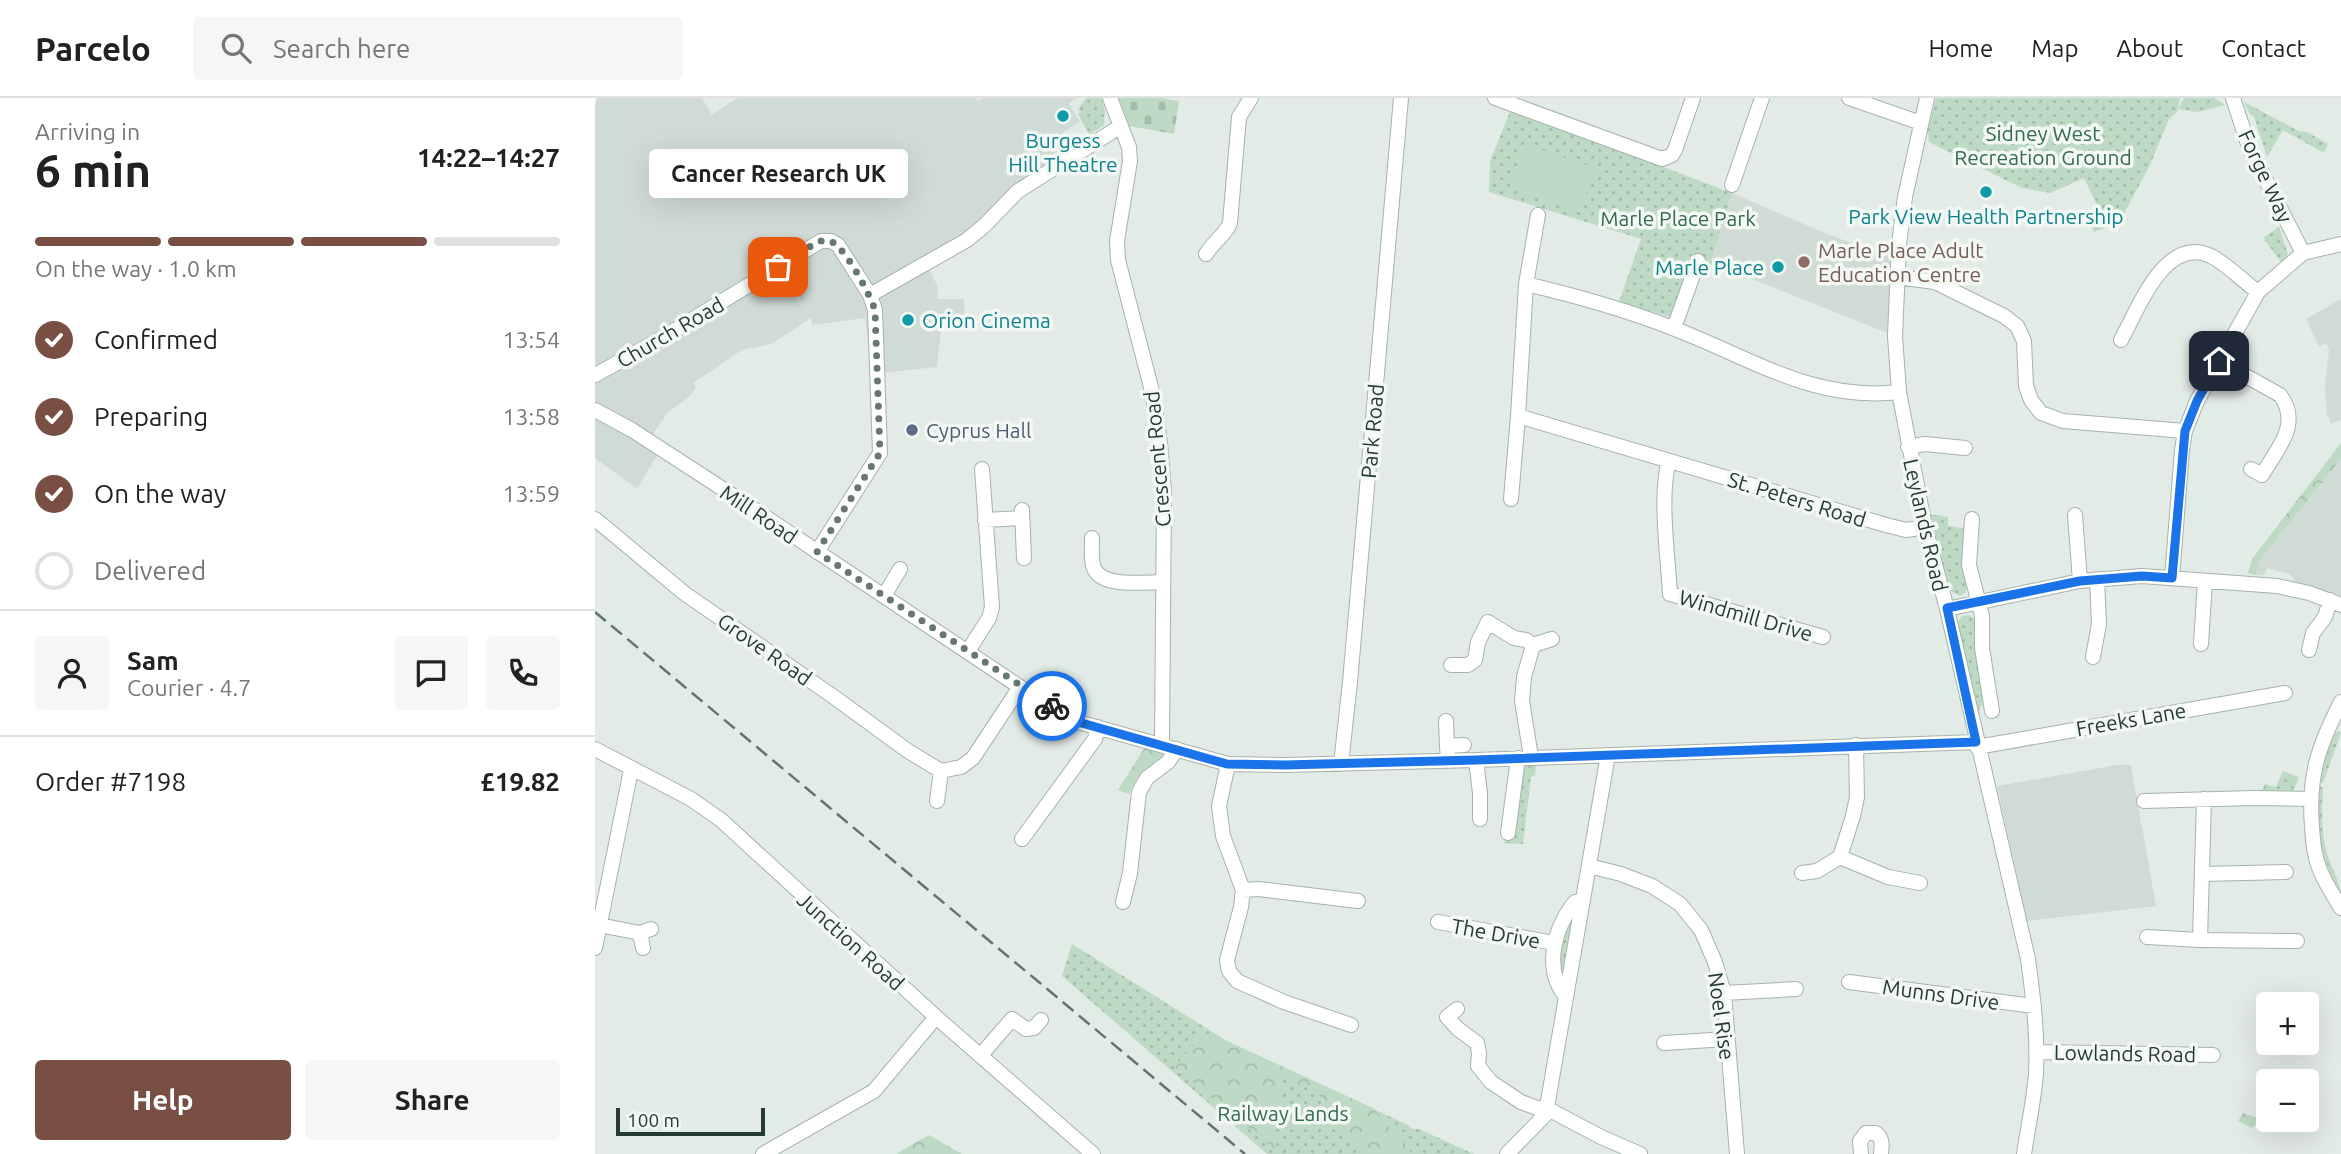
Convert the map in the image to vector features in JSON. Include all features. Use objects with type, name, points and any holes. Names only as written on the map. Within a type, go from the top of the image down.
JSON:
[{"type":"street","name":"Crescent Road","points":[[1110,98],[1129,147],[1130,160],[1117,241],[1118,260],[1153,395],[1164,491],[1163,582],[1170,747]]},
{"type":"street","points":[[1206,254],[1214,241],[1227,231],[1230,223],[1239,117],[1251,98]]},
{"type":"street","name":"Park Road","points":[[1341,764],[1401,98]]},
{"type":"street","points":[[1495,98],[1662,159],[1672,155],[1675,150],[1693,98]]},
{"type":"street","points":[[1732,185],[1762,98]]},
{"type":"street","points":[[1849,98],[1921,123]]},
{"type":"street","name":"Leylands Road","points":[[1927,98],[1905,197],[1899,244],[1895,337],[1899,392],[1925,527],[1947,608],[2020,920],[2034,1006],[2036,1052],[2036,1074],[2024,1154]]},
{"type":"street","name":"Forge Way","points":[[2233,98],[2249,147],[2303,253]]},
{"type":"street","points":[[817,552],[880,453],[875,310],[870,295],[967,240],[1018,191],[1121,126]]},
{"type":"street","points":[[1511,499],[1526,284],[1538,215]]},
{"type":"street","name":"Church Road","points":[[595,375],[657,341],[821,242],[831,240],[838,245],[870,295]]},
{"type":"street","points":[[2172,578],[2185,431],[2197,401],[2259,292],[2303,253],[2341,244]]},
{"type":"street","points":[[2121,340],[2160,270],[2173,258],[2189,253],[2213,257],[2259,292]]},
{"type":"street","points":[[1674,328],[1698,261]]},
{"type":"street","points":[[1898,277],[1935,282],[2004,316],[2017,326],[2024,341],[2026,386],[2031,400],[2041,413],[2063,421],[2185,431]]},
{"type":"street","points":[[1526,284],[1594,301],[1674,328],[1743,360],[1816,386],[1852,394],[1899,392]]},
{"type":"street","points":[[2219,361],[2280,395],[2287,404],[2290,422],[2287,433],[2262,475],[2251,469]]},
{"type":"street","name":"Mill Road","points":[[595,410],[632,430],[968,650],[1020,687],[1078,722],[1227,764],[1341,764],[1448,753],[1476,760],[1856,745],[1977,744]]},
{"type":"street","name":"St. Peters Road","points":[[1518,416],[1906,530],[1925,527]]},
{"type":"street","points":[[1908,447],[1925,444],[1965,448]]},
{"type":"street","name":"Windmill Drive","points":[[1669,461],[1665,472],[1665,508],[1670,594],[1823,637]]},
{"type":"street","points":[[968,650],[989,618],[992,607],[982,469]]},
{"type":"street","points":[[985,520],[1022,514],[1024,558]]},
{"type":"street","points":[[2075,515],[2080,581]]},
{"type":"street","name":"Grove Road","points":[[595,519],[684,593],[908,751],[941,771]]},
{"type":"street","points":[[1972,519],[1969,565],[1982,616],[1982,648],[1992,710]]},
{"type":"street","points":[[1092,538],[1093,568],[1099,576],[1114,582],[1163,582]]},
{"type":"street","points":[[884,596],[900,569]]},
{"type":"street","points":[[1947,608],[2097,579],[2142,576],[2277,586],[2336,603],[2313,633],[2308,650]]},
{"type":"street","points":[[2093,657],[2099,624],[2097,579]]},
{"type":"street","points":[[2201,645],[2205,581]]},
{"type":"street","points":[[1451,665],[1468,664],[1475,660],[1478,642],[1488,617],[1514,638],[1526,640],[1533,645]]},
{"type":"street","points":[[1533,645],[1552,639]]},
{"type":"street","points":[[1507,833],[1525,758],[1524,677],[1533,645]]},
{"type":"street","points":[[937,801],[941,771],[961,766],[973,758],[1020,687]]},
{"type":"street","name":"Freeks Lane","points":[[1977,744],[2285,693]]},
{"type":"street","points":[[2341,702],[2337,722],[2321,744],[2311,783],[2310,799],[2314,849],[2320,871],[2341,908]]},
{"type":"street","points":[[1445,721],[1448,753],[1464,745]]},
{"type":"street","points":[[1022,839],[1095,739],[1098,727]]},
{"type":"street","points":[[1802,873],[1818,871],[1840,857],[1857,797],[1856,745]]},
{"type":"street","points":[[1123,902],[1133,856],[1139,792],[1147,778],[1168,762],[1170,747]]},
{"type":"street","name":"Junction Road","points":[[595,749],[631,770],[684,795],[721,820],[936,1017],[1093,1154]]},
{"type":"street","points":[[1507,1154],[1549,1108],[1608,755]]},
{"type":"street","points":[[1476,760],[1480,819]]},
{"type":"street","points":[[1227,764],[1220,806],[1223,836],[1243,890],[1227,967],[1240,982],[1284,1002],[1351,1024]]},
{"type":"street","points":[[595,948],[631,770]]},
{"type":"street","points":[[2200,940],[2204,799]]},
{"type":"street","points":[[2144,801],[2310,799]]},
{"type":"street","points":[[1840,857],[1888,877],[1920,883]]},
{"type":"street","name":"Noel Rise","points":[[1589,866],[1652,886],[1680,904],[1701,930],[1715,962],[1724,993],[1737,1154]]},
{"type":"street","points":[[2202,874],[2285,872]]},
{"type":"street","points":[[1243,890],[1259,889],[1358,901]]},
{"type":"street","points":[[1566,997],[1560,990],[1555,975],[1554,943],[1566,913],[1574,902],[1583,901]]},
{"type":"street","name":"The Drive","points":[[1438,922],[1554,943]]},
{"type":"street","points":[[599,925],[645,937]]},
{"type":"street","points":[[2147,937],[2297,942]]},
{"type":"street","name":"Munns Drive","points":[[1849,982],[2034,1006]]},
{"type":"street","points":[[1724,993],[1796,989]]},
{"type":"street","points":[[1457,1009],[1447,1017],[1477,1043],[1478,1066],[1482,1074],[1521,1102],[1537,1108],[1549,1108],[1601,1137],[1640,1154]]},
{"type":"street","points":[[981,1055],[1008,1016],[1026,1029],[1034,1028],[1041,1020]]},
{"type":"street","points":[[763,1154],[874,1091],[936,1017]]},
{"type":"street","points":[[1664,1043],[1727,1039]]},
{"type":"street","name":"Lowlands Road","points":[[2036,1052],[2213,1055]]},
{"type":"street","points":[[1861,1154],[1860,1141],[1866,1133],[1876,1133],[1881,1137],[1881,1154]]},
{"type":"shaded area","points":[[598,98],[702,98],[712,115],[737,98],[976,98],[978,101],[983,98],[1077,98],[1069,103],[1080,122],[1062,133],[1073,149],[983,222],[926,263],[937,285],[938,299],[964,299],[965,329],[941,330],[937,367],[872,374],[865,318],[812,325],[811,318],[771,344],[742,350],[693,383],[696,387],[689,397],[668,412],[647,443],[659,452],[637,489],[595,458],[595,107]]},
{"type":"shaded area","name":"Marle Place Adult Education Centre","points":[[1732,193],[1827,234],[1871,250],[1898,256],[1895,336],[1750,278],[1710,265]]},
{"type":"shaded area","points":[[2341,299],[2341,420],[2331,424],[2327,414],[2325,386],[2329,350],[2327,343],[2319,346],[2306,319]]},
{"type":"shaded area","points":[[2341,459],[2341,596],[2297,584],[2290,574],[2267,568],[2264,575],[2256,575],[2260,560]]},
{"type":"shaded area","points":[[2117,765],[2131,765],[2156,906],[2027,921],[1997,786]]},
{"type":"green space","points":[[1086,98],[1101,98],[1105,110],[1104,125],[1089,135],[1078,114],[1078,109]]},
{"type":"green space","points":[[1117,98],[1161,98],[1179,101],[1174,134],[1129,126]]},
{"type":"green space","name":"Sidney West Recreation Ground","points":[[1936,98],[2180,98],[2177,112],[2169,119],[2149,167],[2119,223],[2094,232],[2087,215],[2099,209],[2084,178],[2050,193],[2022,188],[1929,142],[1928,129]]},
{"type":"green space","points":[[2184,98],[2215,98],[2225,105],[2197,112],[2178,109]]},
{"type":"green space","points":[[2244,102],[2328,144],[2324,153],[2283,130],[2267,157],[2254,117]]},
{"type":"green space","name":"Marle Place Park","points":[[1511,109],[1732,193],[1710,265],[1691,259],[1670,317],[1619,302],[1641,239],[1489,192],[1490,161]]},
{"type":"green space","points":[[1524,144],[1595,168],[1580,212],[1509,188]]},
{"type":"green space","points":[[2279,227],[2288,254],[2282,263],[2263,238]]},
{"type":"green space","points":[[2341,443],[2341,459],[2260,560],[2256,575],[2248,573],[2252,559]]},
{"type":"green space","points":[[1930,514],[1948,517],[1948,526],[1962,528],[1967,533],[1964,566],[1967,586],[1965,593],[1960,596],[1949,590]]},
{"type":"green space","points":[[1969,615],[1975,619],[1977,626],[1985,697],[1979,711],[1957,623],[1962,616]]},
{"type":"green space","points":[[2338,731],[2341,733],[2323,783],[2317,782],[2329,738]]},
{"type":"green space","points":[[1145,747],[1167,755],[1166,759],[1143,772],[1129,794],[1118,790]]},
{"type":"green space","points":[[1522,765],[1536,765],[1535,775],[1531,777],[1523,844],[1502,843],[1513,837]]},
{"type":"green space","points":[[2283,771],[2299,777],[2293,791],[2262,791],[2265,784],[2276,787]]},
{"type":"green space","points":[[2316,787],[2323,787],[2324,841],[2341,897],[2321,844]]},
{"type":"green space","points":[[1574,909],[1561,983],[1558,954]]},
{"type":"green space","name":"Railway Lands","points":[[1072,944],[1227,1041],[1412,1129],[1419,1129],[1474,1154],[1267,1154],[1062,976]]},
{"type":"green space","points":[[1203,1035],[1227,1041],[1373,1108],[1412,1154],[1362,1154],[1354,1148],[1317,1092],[1282,1077],[1274,1149],[1174,1067]]},
{"type":"green space","points":[[2243,1113],[2256,1118],[2256,1124],[2252,1128],[2238,1121]]},
{"type":"green space","points":[[929,1135],[962,1154],[896,1154]]},
{"type":"railway","points":[[595,612],[1245,1154]]},
{"type":"way so far","points":[[778,267],[821,242],[831,240],[838,245],[860,278],[875,310],[880,453],[817,552],[1052,706]]},
{"type":"place","name":"Burgess Hill Theatre","points":[[1063,116]]},
{"type":"place","name":"Park View Health Partnership","points":[[1986,192]]},
{"type":"place","name":"Marle Place Adult Education Centre","points":[[1804,262]]},
{"type":"place","name":"Cancer Research UK","points":[[778,267]]},
{"type":"place","name":"Marle Place","points":[[1778,267]]},
{"type":"place","name":"Orion Cinema","points":[[908,320]]},
{"type":"place","name":"Cyprus Hall","points":[[912,430]]},
{"type":"route","points":[[1052,706],[1078,722],[1227,764],[1476,760],[1976,742],[1947,608],[2080,581],[2142,576],[2172,578],[2185,431],[2197,401],[2219,361]]}]
